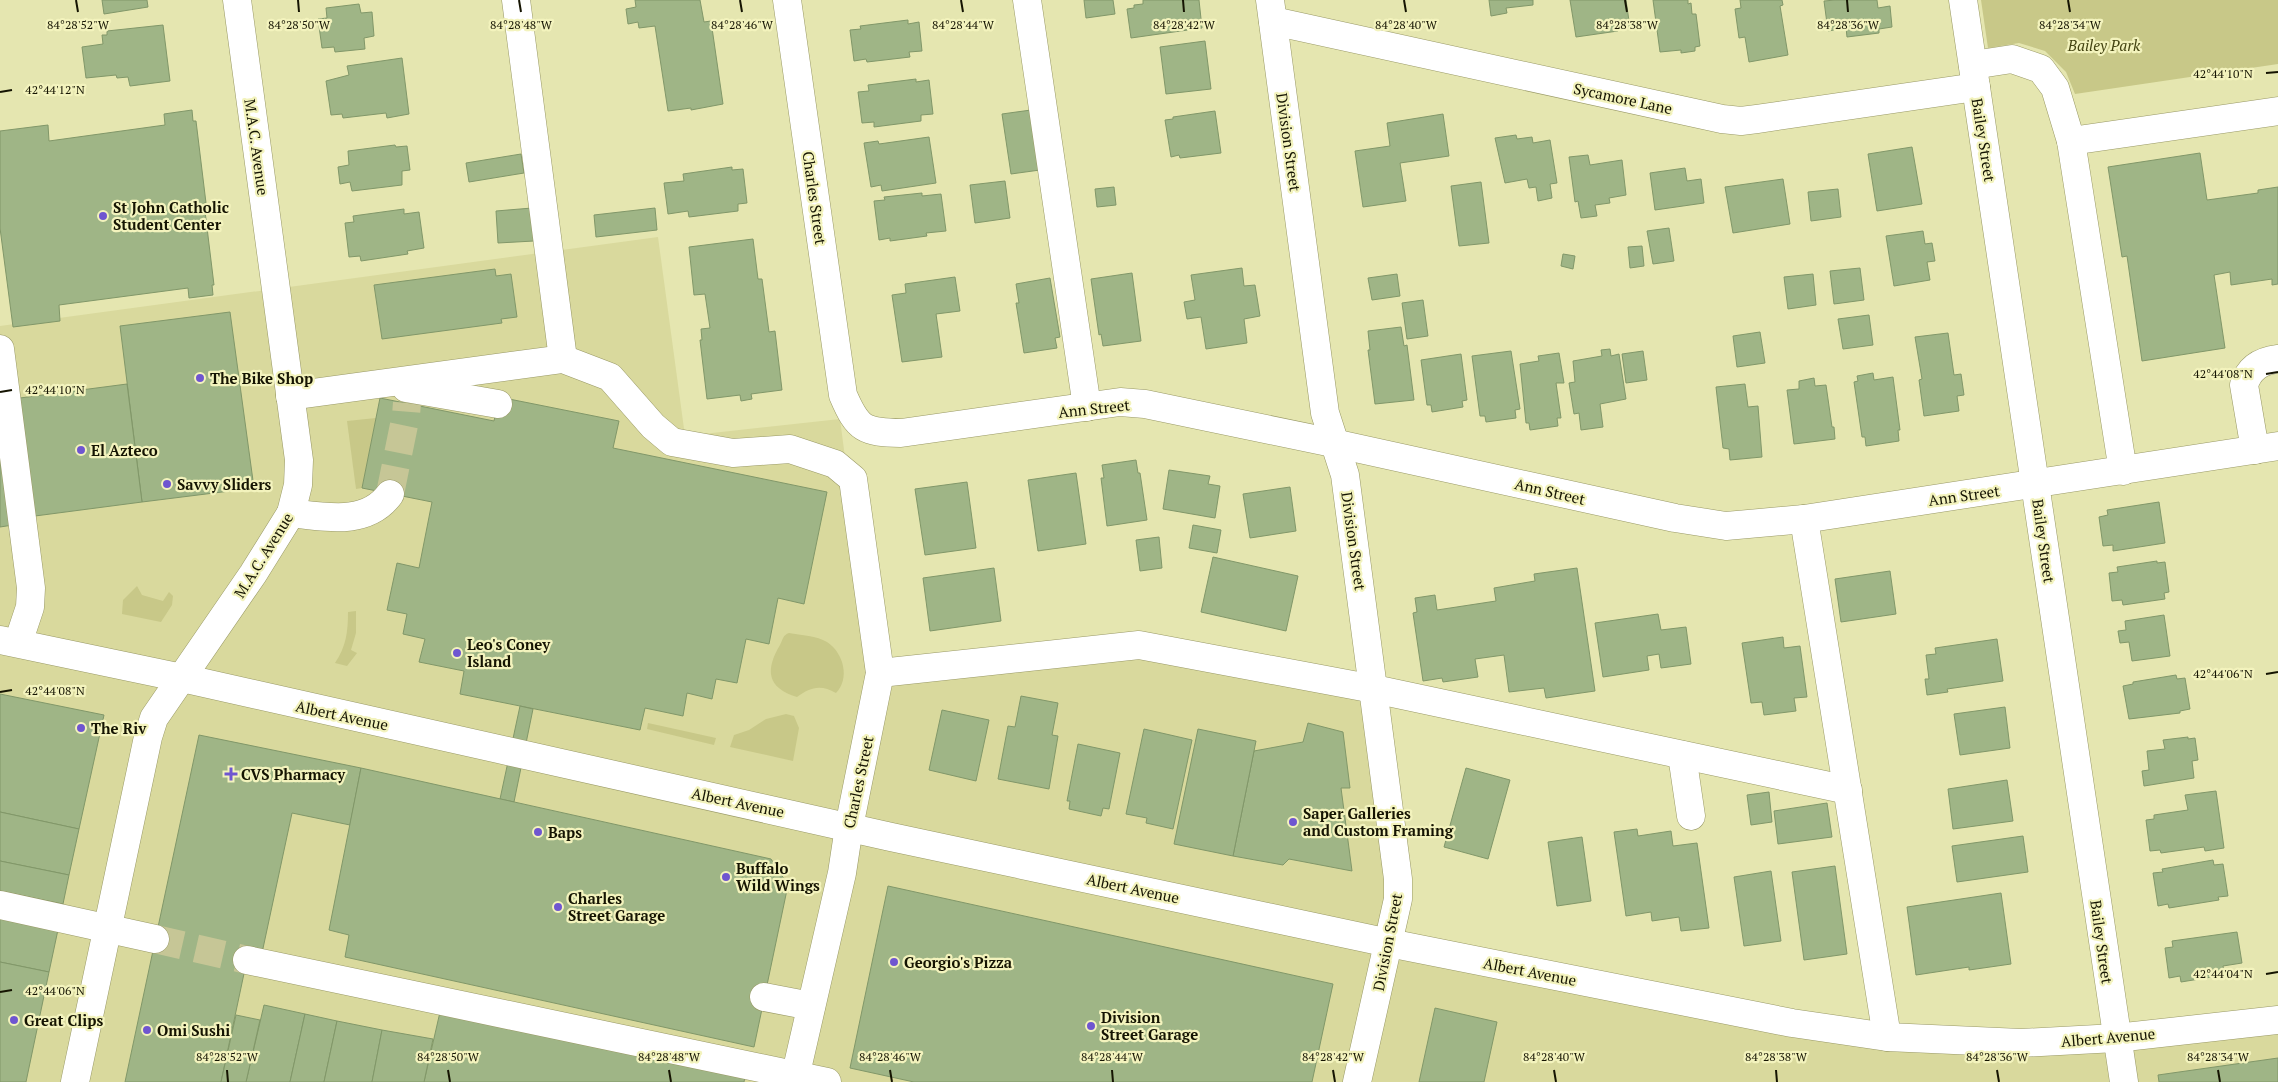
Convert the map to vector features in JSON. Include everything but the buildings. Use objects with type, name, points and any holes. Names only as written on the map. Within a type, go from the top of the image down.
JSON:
[{"type":"street","name":"M.A.C. Avenue","points":[[75,1082],[148,737],[154,718],[291,513],[298,485],[299,460],[237,0]]},
{"type":"street","points":[[290,396],[396,391],[563,359],[516,0]]},
{"type":"street","name":"Charles Street","points":[[787,0],[843,396]]},
{"type":"street","points":[[1027,0],[1088,407]]},
{"type":"street","name":"Bailey Street","points":[[1963,0],[2124,1082]]},
{"type":"street","name":"Sycamore Lane","points":[[1271,11],[1722,119],[1741,121],[1974,76],[2012,59],[2041,69],[2055,88],[2070,141],[2123,471]]},
{"type":"street","name":"Division Street","points":[[1271,11],[1325,413],[1345,475],[1398,880],[1398,899],[1357,1082]]},
{"type":"street","points":[[2070,141],[2278,111]]},
{"type":"street","points":[[0,349],[32,588],[30,607],[5,643]]},
{"type":"street","points":[[2266,448],[2244,386],[2247,376],[2257,365],[2278,358]]},
{"type":"street","name":"Charles Street","points":[[563,359],[610,377],[653,426],[672,442],[733,453],[790,449],[835,464],[853,479],[880,673],[848,827],[842,873],[795,1078]]},
{"type":"street","points":[[396,391],[498,404]]},
{"type":"street","name":"Ann Street","points":[[843,396],[853,419],[874,432],[901,433],[1120,402],[1145,404],[1334,443],[1675,518],[1726,526],[1804,519],[2266,448]]},
{"type":"street","points":[[291,513],[349,517],[375,509],[390,494]]},
{"type":"street","points":[[1804,519],[1887,1037]]},
{"type":"street","name":"Albert Avenue","points":[[5,643],[182,678],[848,827],[1389,943],[1792,1023],[1887,1037],[2021,1043],[2116,1038],[2278,1020]]},
{"type":"street","points":[[880,673],[1139,645],[1374,689],[1848,790]]},
{"type":"street","points":[[1682,755],[1691,816]]},
{"type":"street","points":[[0,905],[155,940]]},
{"type":"street","points":[[247,960],[795,1078],[827,1082]]},
{"type":"street","points":[[764,996],[811,1006]]},
{"type":"shaded area","points":[[658,237],[685,436],[840,419],[874,681],[1139,647],[1371,693],[1405,950],[1887,1040],[2278,1024],[2278,1082],[0,1082],[0,326]]},
{"type":"green space","name":"Bailey Park","points":[[1981,0],[2278,0],[2278,64],[2075,94],[2066,72],[2045,51],[2019,43],[1988,48]]},
{"type":"green space","points":[[376,418],[362,488],[356,489],[347,421]]},
{"type":"green space","points":[[137,586],[142,595],[163,601],[169,592],[173,596],[172,605],[161,622],[122,614],[123,600]]},
{"type":"green space","points":[[356,611],[356,633],[351,650],[357,653],[347,666],[335,663],[346,639],[348,612]]},
{"type":"green space","points":[[789,633],[823,640],[838,653],[844,674],[843,681],[836,693],[825,688],[816,688],[806,691],[797,697],[780,689],[774,683],[771,670],[772,662],[783,638]]},
{"type":"green space","points":[[786,714],[794,716],[799,728],[793,761],[730,747],[734,735],[749,730],[766,719]]},
{"type":"green space","points":[[648,723],[716,738],[714,745],[647,729]]},
{"type":"tunnel","points":[[390,494],[407,403]]},
{"type":"tunnel","points":[[155,939],[247,960]]},
{"type":"place","name":"St John Catholic Student Center","points":[[103,216]]},
{"type":"place","name":"The Bike Shop","points":[[200,378]]},
{"type":"place","name":"El Azteco","points":[[81,450]]},
{"type":"place","name":"Savvy Sliders","points":[[167,484]]},
{"type":"place","name":"Leo's Coney Island","points":[[457,653]]},
{"type":"place","name":"The Riv","points":[[81,728]]},
{"type":"place","name":"CVS Pharmacy","points":[[231,774]]},
{"type":"place","name":"Saper Galleries and Custom Framing","points":[[1293,822]]},
{"type":"place","name":"Baps","points":[[538,832]]},
{"type":"place","name":"Buffalo Wild Wings","points":[[726,877]]},
{"type":"place","name":"Charles Street Garage","points":[[558,907]]},
{"type":"place","name":"Georgio's Pizza","points":[[894,962]]},
{"type":"place","name":"Great Clips","points":[[14,1020]]},
{"type":"place","name":"Division Street Garage","points":[[1091,1026]]},
{"type":"place","name":"Omi Sushi","points":[[147,1030]]}]
